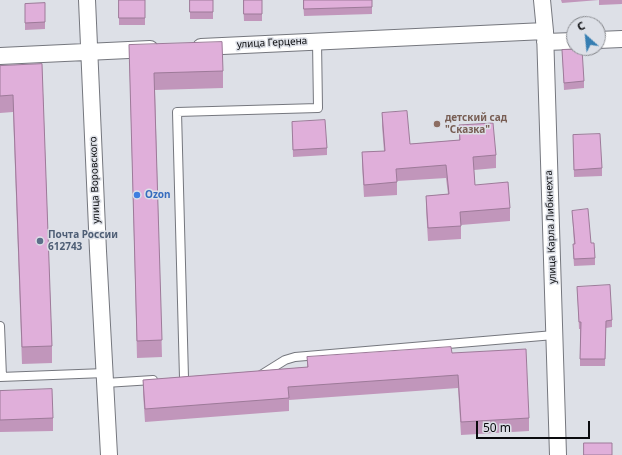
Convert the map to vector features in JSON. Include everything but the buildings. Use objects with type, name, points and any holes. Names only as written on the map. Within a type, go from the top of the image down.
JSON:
[{"type":"street","name":"улица Воровского","points":[[87,0],[109,455]]},
{"type":"street","name":"улица Карла Либкнехта","points":[[542,0],[545,36],[558,455]]},
{"type":"street","name":"улица Герцена","points":[[0,56],[317,41],[545,36],[566,40]]},
{"type":"street","points":[[606,40],[622,39]]},
{"type":"lane","points":[[184,378],[177,112],[318,108],[317,41]]},
{"type":"lane","points":[[0,326],[1,377],[160,380]]},
{"type":"lane","points":[[254,375],[262,375],[285,360],[295,357],[554,335]]},
{"type":"place","name":"детский сад \"Сказка\"","points":[[437,124]]},
{"type":"place","name":"Ozon","points":[[137,195]]},
{"type":"place","name":"Почта России 612743","points":[[40,241]]}]
